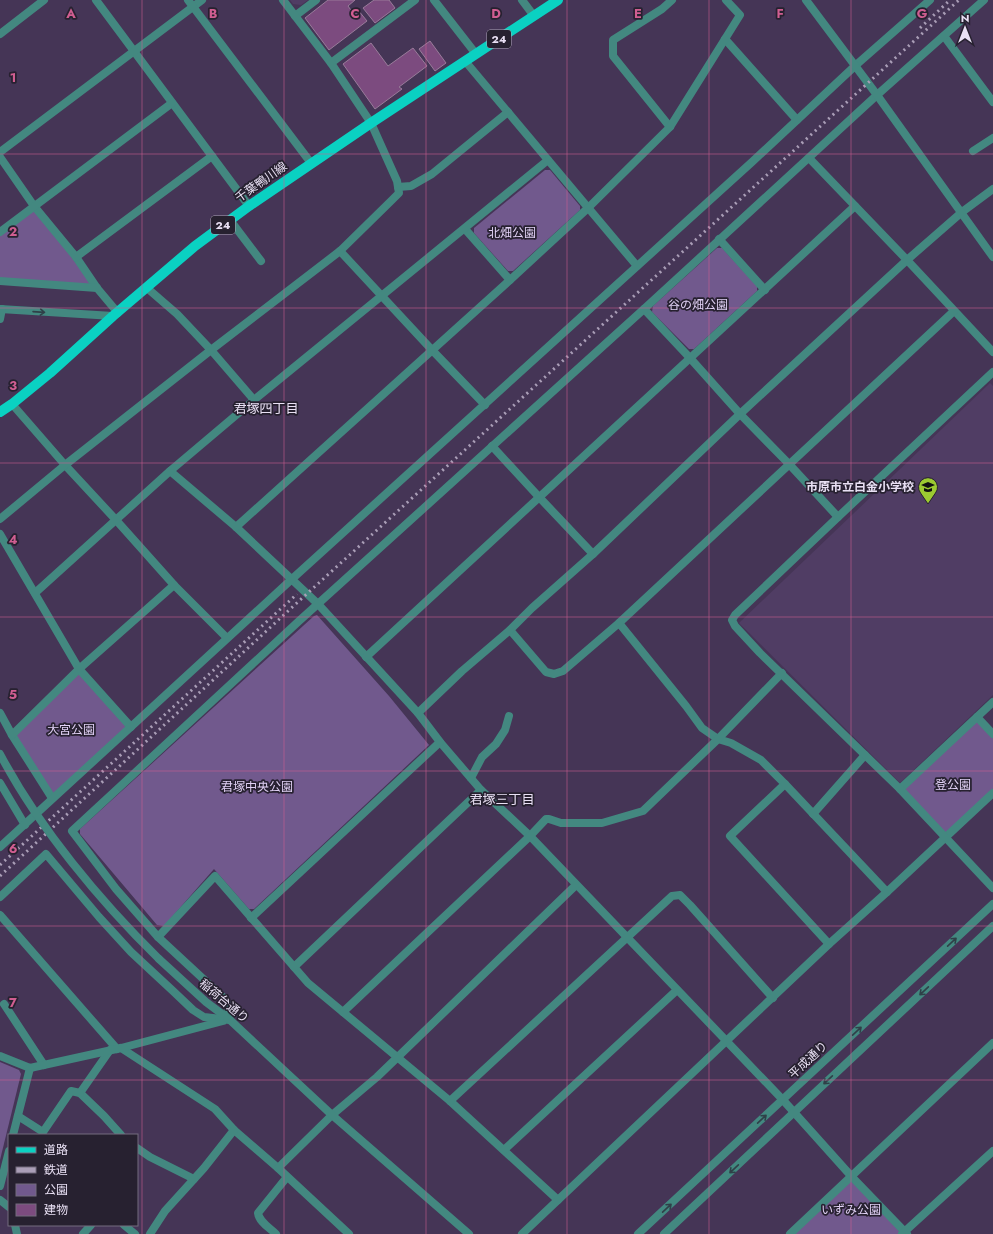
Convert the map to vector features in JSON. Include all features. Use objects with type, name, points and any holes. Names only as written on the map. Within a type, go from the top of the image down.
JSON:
[{"type":"main road","name":"千葉鴨川線","points":[[0,412],[50,373],[195,246],[230,220],[311,163],[558,0]]},
{"type":"street","points":[[0,34],[44,0]]},
{"type":"street","points":[[96,0],[249,206]]},
{"type":"street","points":[[0,152],[135,51],[191,3],[202,0]]},
{"type":"street","points":[[0,519],[65,465],[340,251],[399,193],[397,181],[371,123],[331,63],[283,0]]},
{"type":"street","points":[[295,16],[316,0]]},
{"type":"street","points":[[331,63],[415,0]]},
{"type":"street","points":[[434,0],[476,54]]},
{"type":"street","points":[[522,0],[534,16]]},
{"type":"street","points":[[670,127],[613,56],[613,40],[662,9],[672,0]]},
{"type":"street","points":[[236,527],[510,280],[588,208],[670,127],[740,15],[726,0]]},
{"type":"street","points":[[806,0],[856,65],[993,257]]},
{"type":"street","points":[[0,847],[227,638],[638,266],[856,65],[930,0]]},
{"type":"street","points":[[230,1020],[226,1000],[158,936],[116,889],[72,831],[318,604],[644,309],[877,95],[984,0]]},
{"type":"street","points":[[191,3],[311,163]]},
{"type":"street","points":[[944,36],[991,96]]},
{"type":"street","points":[[725,40],[797,120]]},
{"type":"street","points":[[465,61],[638,266]]},
{"type":"street","points":[[0,232],[172,103]]},
{"type":"street","points":[[398,187],[411,186],[432,174],[508,112]]},
{"type":"street","points":[[973,151],[993,138]]},
{"type":"street","points":[[76,257],[212,156]]},
{"type":"street","points":[[0,157],[34,206],[76,257],[116,314]]},
{"type":"street","points":[[809,158],[993,352]]},
{"type":"street","points":[[35,593],[170,471],[254,400],[548,160]]},
{"type":"street","points":[[418,713],[593,554],[740,414],[907,260],[962,212],[993,189]]},
{"type":"street","points":[[366,657],[855,206]]},
{"type":"street","points":[[230,220],[261,261]]},
{"type":"street","points":[[465,229],[510,280]]},
{"type":"street","points":[[719,239],[765,290]]},
{"type":"street","points":[[340,251],[485,405]]},
{"type":"street","points":[[0,281],[97,288]]},
{"type":"street","points":[[147,288],[177,314],[211,350],[254,400]]},
{"type":"street","points":[[0,319],[1,309],[116,314]]},
{"type":"street","points":[[644,309],[740,414],[790,464],[838,517]]},
{"type":"street","points":[[510,630],[546,672],[554,674],[563,671],[619,622],[954,311]]},
{"type":"street","points":[[992,373],[838,517],[735,615],[732,620],[735,626],[760,653],[900,789],[993,888]]},
{"type":"street","points":[[12,404],[65,465],[174,584],[227,638]]},
{"type":"street","points":[[492,446],[593,554]]},
{"type":"street","points":[[170,471],[236,527],[318,604],[418,713],[440,742],[481,790],[530,836],[627,939],[783,1100],[904,1233],[993,1150]]},
{"type":"street","points":[[0,534],[79,669],[131,727]]},
{"type":"street","points":[[12,735],[79,669],[174,584]]},
{"type":"street","points":[[619,622],[702,728],[718,739],[731,743],[761,760],[887,892]]},
{"type":"street","points":[[343,1012],[530,836],[546,819],[549,818],[561,823],[602,823],[643,811],[718,739],[782,673]]},
{"type":"street","points":[[900,789],[993,702]]},
{"type":"street","points":[[0,713],[12,735],[52,798]]},
{"type":"street","points":[[470,778],[482,757],[496,744],[505,730],[509,716]]},
{"type":"street","points":[[977,717],[993,734]]},
{"type":"street","points":[[251,918],[440,742]]},
{"type":"street","name":"稲荷台通り","points":[[0,754],[31,806],[60,846],[101,896],[141,941],[206,1002],[230,1020],[332,1115],[469,1234]]},
{"type":"street","points":[[813,814],[865,755]]},
{"type":"street","points":[[0,783],[25,825]]},
{"type":"street","points":[[785,784],[730,836],[829,944]]},
{"type":"street","points":[[294,967],[481,790]]},
{"type":"street","points":[[522,1234],[829,944],[993,793]]},
{"type":"street","points":[[0,897],[46,854],[99,917],[131,952],[173,992],[193,1010],[204,1017],[230,1020]]},
{"type":"street","points":[[158,936],[215,876],[308,982],[450,1101],[558,1200]]},
{"type":"street","points":[[278,1168],[332,1115],[377,1077],[397,1056],[576,885]]},
{"type":"street","points":[[450,1101],[672,896],[680,895],[773,998]]},
{"type":"street","name":"平成通り","points":[[638,1234],[993,904]]},
{"type":"street","points":[[0,915],[116,1049],[215,1109],[234,1130],[287,1176],[349,1234]]},
{"type":"street","points":[[664,1234],[993,926]]},
{"type":"street","points":[[504,1150],[677,990]]},
{"type":"street","points":[[4,1004],[44,1065]]},
{"type":"street","points":[[0,1056],[30,1068],[116,1049],[230,1020]]},
{"type":"street","points":[[790,1234],[993,1043]]},
{"type":"street","points":[[80,1093],[116,1049]]},
{"type":"street","points":[[13,1134],[30,1068]]},
{"type":"street","points":[[18,1116],[43,1132],[71,1091],[80,1093],[120,1134]]},
{"type":"street","points":[[150,1234],[165,1211],[194,1179],[234,1130]]},
{"type":"street","points":[[138,1149],[150,1157],[194,1179]]},
{"type":"street","points":[[0,1186],[8,1155]]},
{"type":"street","points":[[276,1234],[264,1224],[258,1213],[287,1176]]},
{"type":"street","points":[[0,1200],[8,1206]]},
{"type":"street","points":[[83,1234],[90,1226]]},
{"type":"street","points":[[125,1226],[135,1234]]},
{"type":"shaded area","points":[[290,0],[308,0],[301,5],[293,4]]},
{"type":"shaded area","name":"市原市立白金小学校","points":[[990,383],[993,386],[993,695],[900,783],[739,623]]},
{"type":"green space","name":"北畑公園","points":[[545,170],[550,170],[580,206],[580,210],[513,271],[508,271],[474,233],[474,228]]},
{"type":"green space","points":[[34,206],[97,288],[0,281],[0,232]]},
{"type":"green space","name":"谷の畑公園","points":[[717,248],[722,248],[757,286],[757,291],[694,349],[689,349],[652,312],[653,306]]},
{"type":"green space","name":"君塚中央公園","points":[[317,615],[389,696],[429,745],[254,909],[249,909],[214,869],[164,926],[157,925],[80,834],[80,829],[314,616]]},
{"type":"green space","name":"大宮公園","points":[[79,669],[131,727],[52,798],[12,735]]},
{"type":"green space","name":"登公園","points":[[977,717],[993,734],[993,793],[945,838],[900,789]]},
{"type":"green space","points":[[0,1062],[19,1070],[21,1074],[0,1160]]},
{"type":"green space","name":"いずみ公園","points":[[852,1177],[902,1234],[790,1234]]},
{"type":"building","points":[[328,0],[355,0],[348,6],[353,13],[358,10],[367,21],[329,50],[305,18]]},
{"type":"building","points":[[374,0],[389,0],[395,8],[375,23],[363,8]]},
{"type":"building","points":[[430,41],[446,63],[435,71],[419,49]]},
{"type":"building","points":[[371,43],[388,66],[413,48],[427,66],[399,87],[402,89],[375,109],[343,64]]},
{"type":"railway","points":[[920,28],[950,0]]},
{"type":"railway","points":[[0,876],[299,601],[959,0]]},
{"type":"railway","points":[[0,865],[297,594]]},
{"type":"place","name":"市原市立白金小学校","points":[[928,504]]},
{"type":"district","name":"君塚四丁目","points":[[266,408]]},
{"type":"district","name":"君塚三丁目","points":[[502,799]]}]
